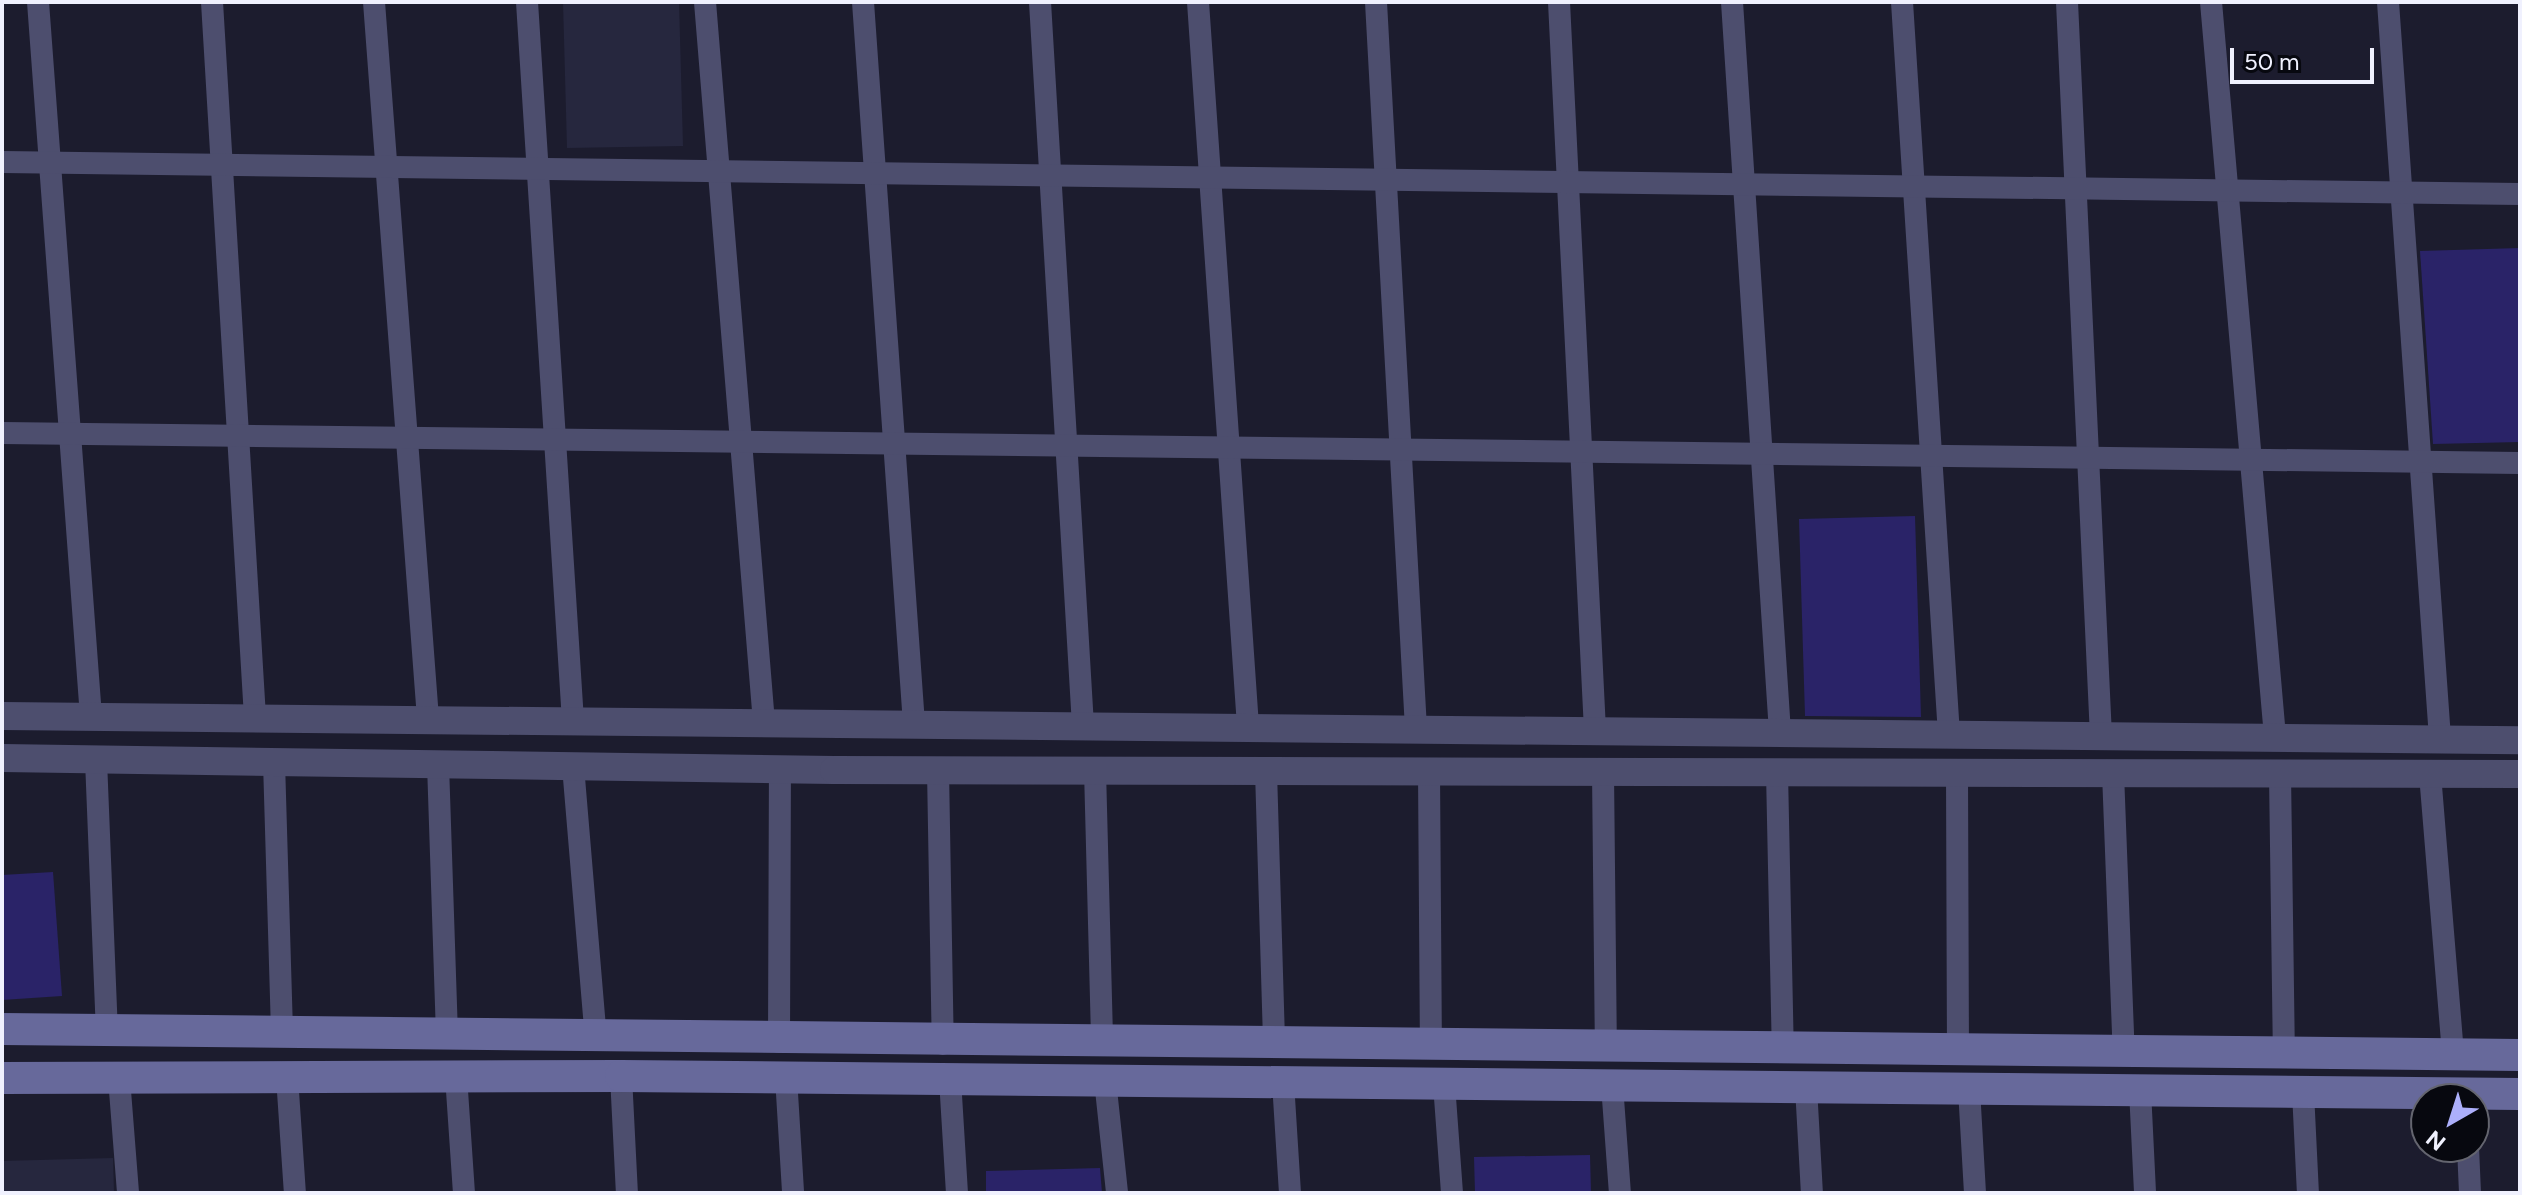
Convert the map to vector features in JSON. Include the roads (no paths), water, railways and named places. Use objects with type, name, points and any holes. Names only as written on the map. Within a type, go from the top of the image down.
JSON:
[{"type":"main road","points":[[2,1029],[943,1044],[2520,1055]]},
{"type":"main road","points":[[2,1078],[786,1077],[2410,1095]]},
{"type":"main road","points":[[2490,1095],[2520,1094]]},
{"type":"street","points":[[38,2],[91,717]]},
{"type":"street","points":[[212,2],[255,718]]},
{"type":"street","points":[[374,2],[428,719]]},
{"type":"street","points":[[527,2],[573,721]]},
{"type":"street","points":[[705,2],[764,723]]},
{"type":"street","points":[[863,2],[914,724]]},
{"type":"street","points":[[1040,2],[1083,726]]},
{"type":"street","points":[[1198,2],[1248,727]]},
{"type":"street","points":[[1376,2],[1416,729]]},
{"type":"street","points":[[1559,2],[1595,731]]},
{"type":"street","points":[[1732,2],[1780,733]]},
{"type":"street","points":[[1902,2],[1949,734]]},
{"type":"street","points":[[2067,2],[2101,736]]},
{"type":"street","points":[[2211,2],[2275,737]]},
{"type":"street","points":[[2388,2],[2440,739]]},
{"type":"street","points":[[2,162],[2520,194]]},
{"type":"street","points":[[2,433],[2520,463]]},
{"type":"street","points":[[2,716],[2520,740]]},
{"type":"street","points":[[2,758],[780,769],[2520,774]]},
{"type":"street","points":[[96,760],[107,1031]]},
{"type":"street","points":[[274,762],[282,1034]]},
{"type":"street","points":[[438,764],[447,1036]]},
{"type":"street","points":[[573,766],[596,1039]]},
{"type":"street","points":[[779,1042],[780,769]]},
{"type":"street","points":[[938,770],[943,1044]]},
{"type":"street","points":[[1095,770],[1102,1045]]},
{"type":"street","points":[[1266,771],[1274,1047]]},
{"type":"street","points":[[1429,771],[1431,1048]]},
{"type":"street","points":[[1603,772],[1606,1049]]},
{"type":"street","points":[[1777,772],[1783,1050]]},
{"type":"street","points":[[1957,773],[1958,1052]]},
{"type":"street","points":[[2113,773],[2124,1053]]},
{"type":"street","points":[[2280,774],[2284,1054]]},
{"type":"street","points":[[2430,774],[2453,1056]]},
{"type":"street","points":[[456,1076],[464,1193]]},
{"type":"street","points":[[621,1076],[627,1193]]},
{"type":"street","points":[[287,1077],[295,1193]]},
{"type":"street","points":[[786,1077],[793,1193]]},
{"type":"street","points":[[119,1078],[128,1193]]},
{"type":"street","points":[[950,1079],[957,1193]]},
{"type":"street","points":[[1105,1080],[1117,1193]]},
{"type":"street","points":[[1283,1082],[1290,1193]]},
{"type":"street","points":[[1444,1084],[1452,1193]]},
{"type":"street","points":[[1612,1085],[1620,1193]]},
{"type":"street","points":[[1806,1087],[1812,1193]]},
{"type":"street","points":[[1969,1089],[1975,1193]]},
{"type":"street","points":[[2140,1090],[2145,1193]]},
{"type":"street","points":[[2303,1092],[2308,1193]]},
{"type":"street","points":[[2469,1163],[2470,1193]]}]
